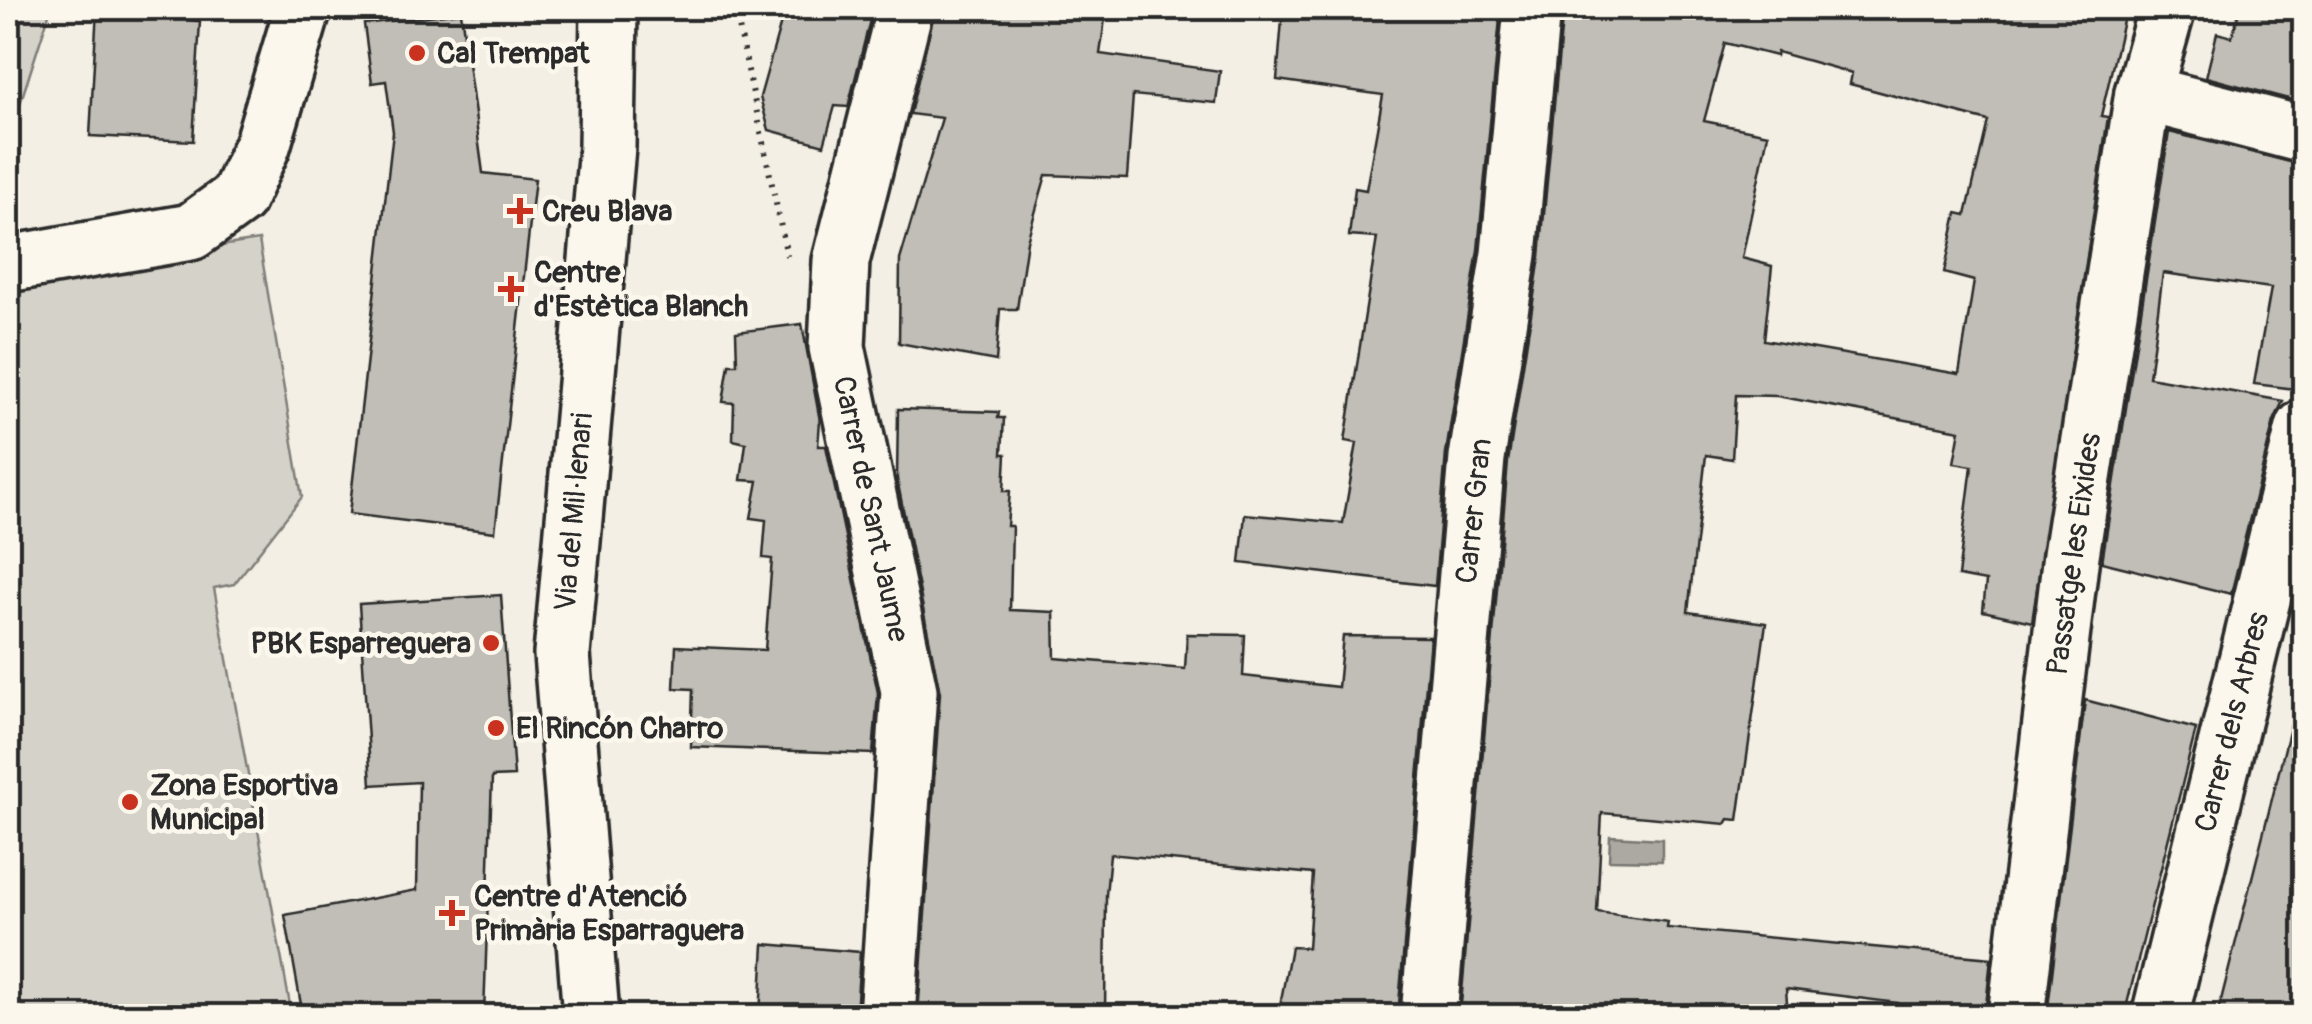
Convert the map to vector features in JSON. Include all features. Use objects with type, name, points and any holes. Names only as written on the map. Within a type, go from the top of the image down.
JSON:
[{"type":"street","points":[[8,264],[191,232],[238,198],[262,146],[303,8]]},
{"type":"street","name":"Via del Mil·lenari","points":[[591,1016],[562,654],[607,147],[609,8]]},
{"type":"street","name":"Carrer de Sant Jaume","points":[[887,1016],[909,691],[837,347],[840,261],[905,8]]},
{"type":"street","name":"Carrer Gran","points":[[1429,1016],[1477,458],[1509,254],[1532,8]]},
{"type":"street","name":"Passatge les Eixides","points":[[2016,1016],[2071,554],[2146,83],[2167,8]]},
{"type":"street","points":[[2146,83],[2304,135]]},
{"type":"street","name":"Carrer dels Arbres","points":[[2160,1016],[2304,428]]},
{"type":"path","points":[[734,8],[790,273]]},
{"type":"shaded area","points":[[8,8],[51,8],[8,141]]},
{"type":"shaded area","name":"Zona Esportiva Municipal","points":[[259,240],[302,497],[234,584],[214,588],[292,1016],[8,1016],[8,279]]},
{"type":"shaded area","points":[[1610,836],[1662,839],[1662,861],[1609,860]]},
{"type":"building","points":[[97,8],[191,8],[190,20],[200,21],[193,141],[90,136]]},
{"type":"building","points":[[785,8],[873,8],[848,107],[835,106],[824,145],[769,130],[760,97]]},
{"type":"building","points":[[935,8],[1008,8],[1105,19],[1100,54],[1220,71],[1216,103],[1133,95],[1127,178],[1046,175],[1027,241],[1017,309],[1000,309],[996,361],[899,343],[900,260],[942,118],[910,114]]},
{"type":"building","points":[[1283,8],[1501,8],[1478,250],[1446,453],[1435,586],[1240,563],[1245,514],[1343,523],[1357,443],[1345,441],[1377,238],[1349,236],[1355,188],[1366,190],[1383,95],[1277,80]]},
{"type":"building","points":[[1563,8],[2126,8],[2101,116],[2108,117],[2032,622],[1983,611],[1986,581],[1958,576],[1972,466],[1954,463],[1960,430],[1777,396],[1736,395],[1732,459],[1706,455],[1688,612],[1766,623],[1738,820],[1729,819],[1726,824],[1602,813],[1597,912],[1668,922],[1667,928],[1991,958],[1985,1016],[1896,1016],[1898,1003],[1786,989],[1788,1016],[1460,1016],[1508,462],[1540,257]],"holes":[[[1725,43],[1776,56],[1777,52],[1852,73],[1850,84],[1988,121],[1966,215],[1957,213],[1944,273],[1974,281],[1959,374],[1764,340],[1772,266],[1742,258],[1768,134],[1704,121]]]},
{"type":"building","points":[[2240,8],[2304,8],[2304,103],[2206,77],[2217,33],[2232,37]]},
{"type":"building","points":[[461,12],[483,173],[535,179],[495,532],[349,514],[393,132],[386,81],[372,83],[364,24]]},
{"type":"building","points":[[2169,132],[2304,165],[2304,351],[2296,389],[2254,384],[2271,288],[2163,273],[2149,377],[2283,401],[2274,421],[2231,594],[2102,562]]},
{"type":"building","points":[[802,324],[820,421],[818,446],[826,446],[878,693],[873,754],[691,747],[693,689],[674,688],[676,646],[765,650],[772,559],[763,558],[766,520],[751,518],[758,481],[741,480],[746,443],[733,440],[734,403],[723,402],[729,364],[737,364],[736,332]]},
{"type":"building","points":[[898,409],[999,412],[998,418],[1004,418],[1004,491],[1010,491],[1007,526],[1012,526],[1010,610],[1054,612],[1055,658],[1185,669],[1187,634],[1245,635],[1243,676],[1338,687],[1343,636],[1430,637],[1398,1016],[1278,1016],[1291,947],[1308,948],[1313,874],[1110,854],[1105,1016],[918,1016],[940,693],[897,479]]},
{"type":"building","points":[[501,595],[514,776],[492,777],[484,1016],[303,1016],[285,915],[417,890],[419,782],[371,785],[359,604]]},
{"type":"building","points":[[2085,700],[2196,729],[2124,1016],[2047,1016]]},
{"type":"building","points":[[2291,724],[2304,726],[2304,1016],[2217,1016]]},
{"type":"building","points":[[764,944],[860,952],[856,1016],[760,1016]]},
{"type":"place","name":"Cal Trempat","points":[[417,53]]},
{"type":"place","name":"Creu Blava","points":[[520,211]]},
{"type":"place","name":"Centre d'Estètica Blanch","points":[[511,289]]},
{"type":"place","name":"PBK Esparreguera","points":[[491,643]]},
{"type":"place","name":"El Rincón Charro","points":[[496,728]]},
{"type":"place","name":"Zona Esportiva Municipal","points":[[130,802]]},
{"type":"place","name":"Centre d'Atenció Primària Esparraguera","points":[[452,913]]}]
